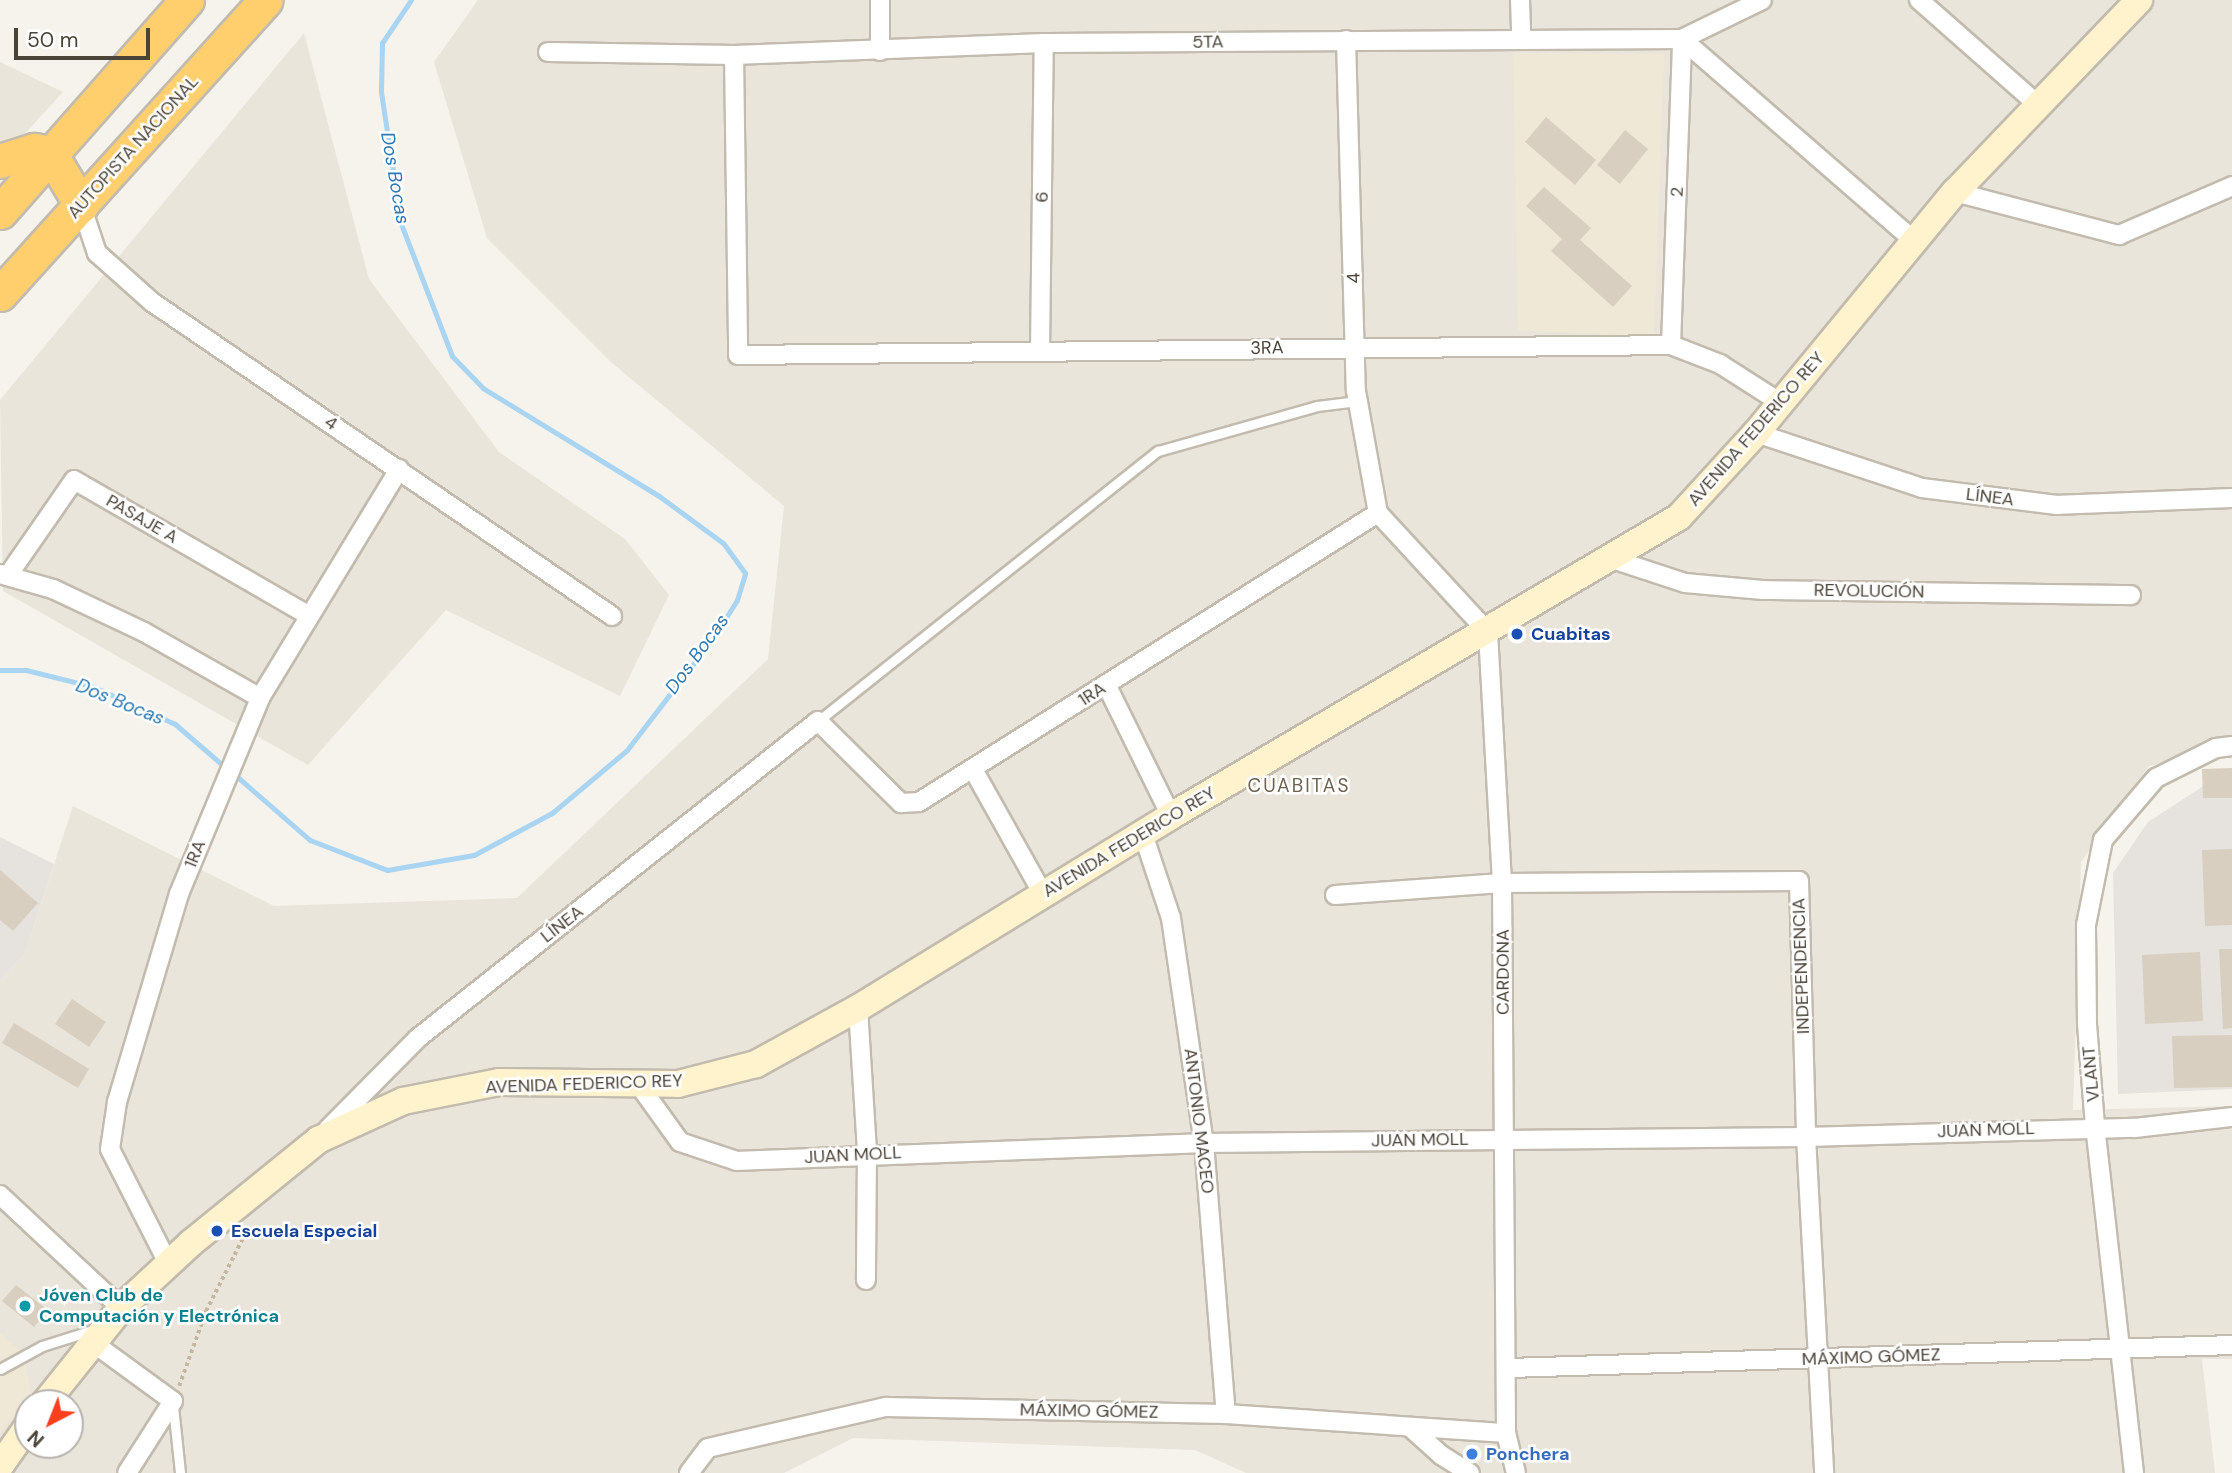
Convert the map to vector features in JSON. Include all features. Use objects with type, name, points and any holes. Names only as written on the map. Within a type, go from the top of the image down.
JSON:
[{"type":"highway","points":[[0,212],[79,119],[187,0]]},
{"type":"highway","name":"AUTOPISTA NACIONAL","points":[[0,294],[266,0]]},
{"type":"highway","points":[[0,156],[40,128],[79,119]]},
{"type":"highway","points":[[0,161],[34,150],[50,153],[81,205]]},
{"type":"main road","name":"AVENIDA FEDERICO REY","points":[[56,1389],[106,1325],[169,1265],[318,1140],[403,1101],[499,1083],[678,1084],[757,1064],[858,1008],[1171,816],[1488,632],[1679,517],[1756,433],[1955,192],[2139,0]]},
{"type":"street","points":[[880,0],[880,51]]},
{"type":"street","points":[[1520,0],[1521,37]]},
{"type":"street","name":"5TA","points":[[548,52],[734,55],[1044,43],[1521,37],[1682,39],[1762,0]]},
{"type":"street","points":[[1919,0],[2038,105]]},
{"type":"street","points":[[1682,39],[1913,240]]},
{"type":"street","name":"2","points":[[1671,345],[1682,39]]},
{"type":"street","name":"4","points":[[1346,40],[1358,401],[1378,513]]},
{"type":"street","name":"6","points":[[1040,351],[1044,43]]},
{"type":"street","name":"3RA","points":[[734,55],[737,355],[1671,345],[1720,364],[1781,402]]},
{"type":"street","points":[[1955,192],[2119,235],[2232,186]]},
{"type":"street","name":"4","points":[[81,205],[97,253],[152,302],[612,616]]},
{"type":"street","name":"LÍNEA","points":[[1756,433],[1923,488],[2057,505],[2232,498]]},
{"type":"street","name":"1RA","points":[[169,1265],[110,1149],[117,1102],[179,894],[260,698],[308,615],[400,470]]},
{"type":"street","name":"PASAJE A","points":[[5,574],[74,480],[308,615]]},
{"type":"street","points":[[1378,513],[1488,632]]},
{"type":"street","name":"1RA","points":[[818,721],[901,803],[919,802],[974,771],[1106,684],[1378,513]]},
{"type":"street","name":"REVOLUCIÓN","points":[[1612,559],[1685,583],[1763,590],[2131,595]]},
{"type":"street","points":[[5,574],[53,589],[144,632],[260,698]]},
{"type":"street","name":"CARDONA","points":[[1488,632],[1502,883],[1509,1368],[1506,1433],[1516,1473]]},
{"type":"street","points":[[1106,684],[1171,816]]},
{"type":"street","name":"LÍNEA","points":[[318,1140],[418,1038],[818,721]]},
{"type":"street","name":"VLANT","points":[[2134,1473],[2095,1126],[2087,1024],[2086,925],[2104,840],[2156,778],[2216,748],[2232,746]]},
{"type":"street","points":[[974,771],[1043,894]]},
{"type":"street","name":"ANTONIO MACEO","points":[[1143,834],[1171,918],[1204,1143],[1226,1414]]},
{"type":"street","name":"INDEPENDENCIA","points":[[1335,895],[1502,883],[1798,881],[1805,1137],[1824,1473]]},
{"type":"street","points":[[858,1008],[867,1153],[866,1280]]},
{"type":"street","name":"JUAN MOLL","points":[[639,1085],[680,1142],[737,1161],[867,1153],[1204,1143],[1805,1137],[2095,1126],[2135,1128],[2232,1117]]},
{"type":"street","points":[[0,1195],[106,1325],[173,1401],[127,1473]]},
{"type":"street","name":"MÁXIMO GÓMEZ","points":[[1509,1368],[2232,1345]]},
{"type":"street","name":"MÁXIMO GÓMEZ","points":[[689,1473],[708,1448],[886,1407],[1226,1414],[1506,1433]]},
{"type":"street","points":[[1410,1427],[1441,1455],[1470,1473]]},
{"type":"lane","points":[[818,721],[1158,452],[1317,406],[1358,401]]},
{"type":"lane","points":[[0,1368],[42,1346],[106,1325]]},
{"type":"lane","points":[[173,1401],[180,1473]]},
{"type":"path","points":[[173,1401],[206,1311],[256,1212]]},
{"type":"shaded area","name":"Cuabitas","points":[[478,0],[2232,0],[2232,746],[2149,766],[2081,862],[2073,1110],[2232,1106],[2232,1359],[2202,1359],[2215,1473],[1246,1473],[1195,1450],[853,1438],[784,1473],[0,1473],[0,980],[25,954],[73,806],[274,906],[517,898],[768,659],[784,506],[612,363],[487,238],[434,62]]},
{"type":"shaded area","points":[[304,33],[369,279],[499,452],[625,539],[669,595],[620,696],[446,610],[308,765],[3,591],[0,400]]},
{"type":"shaded area","points":[[1513,53],[1664,54],[1654,337],[1518,330]]},
{"type":"shaded area","points":[[0,62],[63,92],[0,161]]},
{"type":"shaded area","points":[[2232,784],[2232,1089],[2118,1094],[2113,873],[2148,822],[2202,787]]},
{"type":"shaded area","points":[[0,837],[54,864],[25,954],[0,980]]},
{"type":"shaded area","points":[[0,1333],[24,1355],[30,1389],[14,1389],[14,1416],[0,1433]]},
{"type":"building","points":[[1546,117],[1596,160],[1575,185],[1525,142]]},
{"type":"building","points":[[1625,130],[1648,149],[1620,184],[1597,165]]},
{"type":"building","points":[[1544,187],[1591,228],[1580,240],[1632,286],[1613,307],[1551,251],[1562,239],[1526,206]]},
{"type":"building","points":[[2232,768],[2232,798],[2203,798],[2202,769]]},
{"type":"building","points":[[2232,849],[2232,925],[2205,926],[2202,850]]},
{"type":"building","points":[[0,870],[38,903],[13,931],[0,920]]},
{"type":"building","points":[[2219,949],[2232,949],[2232,1028],[2223,1029]]},
{"type":"building","points":[[2200,952],[2203,1021],[2145,1024],[2142,955]]},
{"type":"building","points":[[72,999],[106,1022],[89,1047],[55,1024]]},
{"type":"building","points":[[14,1023],[89,1069],[78,1088],[2,1043]]},
{"type":"building","points":[[2232,1035],[2232,1087],[2174,1088],[2172,1036]]},
{"type":"building","name":"Jóven Club de Computación y Electrónica","points":[[16,1285],[48,1310],[34,1327],[2,1301]]},
{"type":"waterway","name":"Dos Bocas","points":[[234,774],[310,840],[387,870],[474,855],[552,813],[627,750],[713,638],[737,600],[745,573],[723,543],[659,496],[483,388],[452,356],[401,224],[381,91],[382,43],[411,0]]},
{"type":"waterway","name":"Dos Bocas","points":[[0,670],[26,670],[94,687],[175,724],[226,768]]},
{"type":"place","name":"Cuabitas","points":[[1517,634]]},
{"type":"place","name":"Escuela Especial","points":[[217,1231]]},
{"type":"place","name":"Jóven Club de Computación y Electrónica","points":[[25,1306]]},
{"type":"place","name":"Ponchera","points":[[1472,1454]]},
{"type":"district","name":"CUABITAS","points":[[1299,786]]}]
